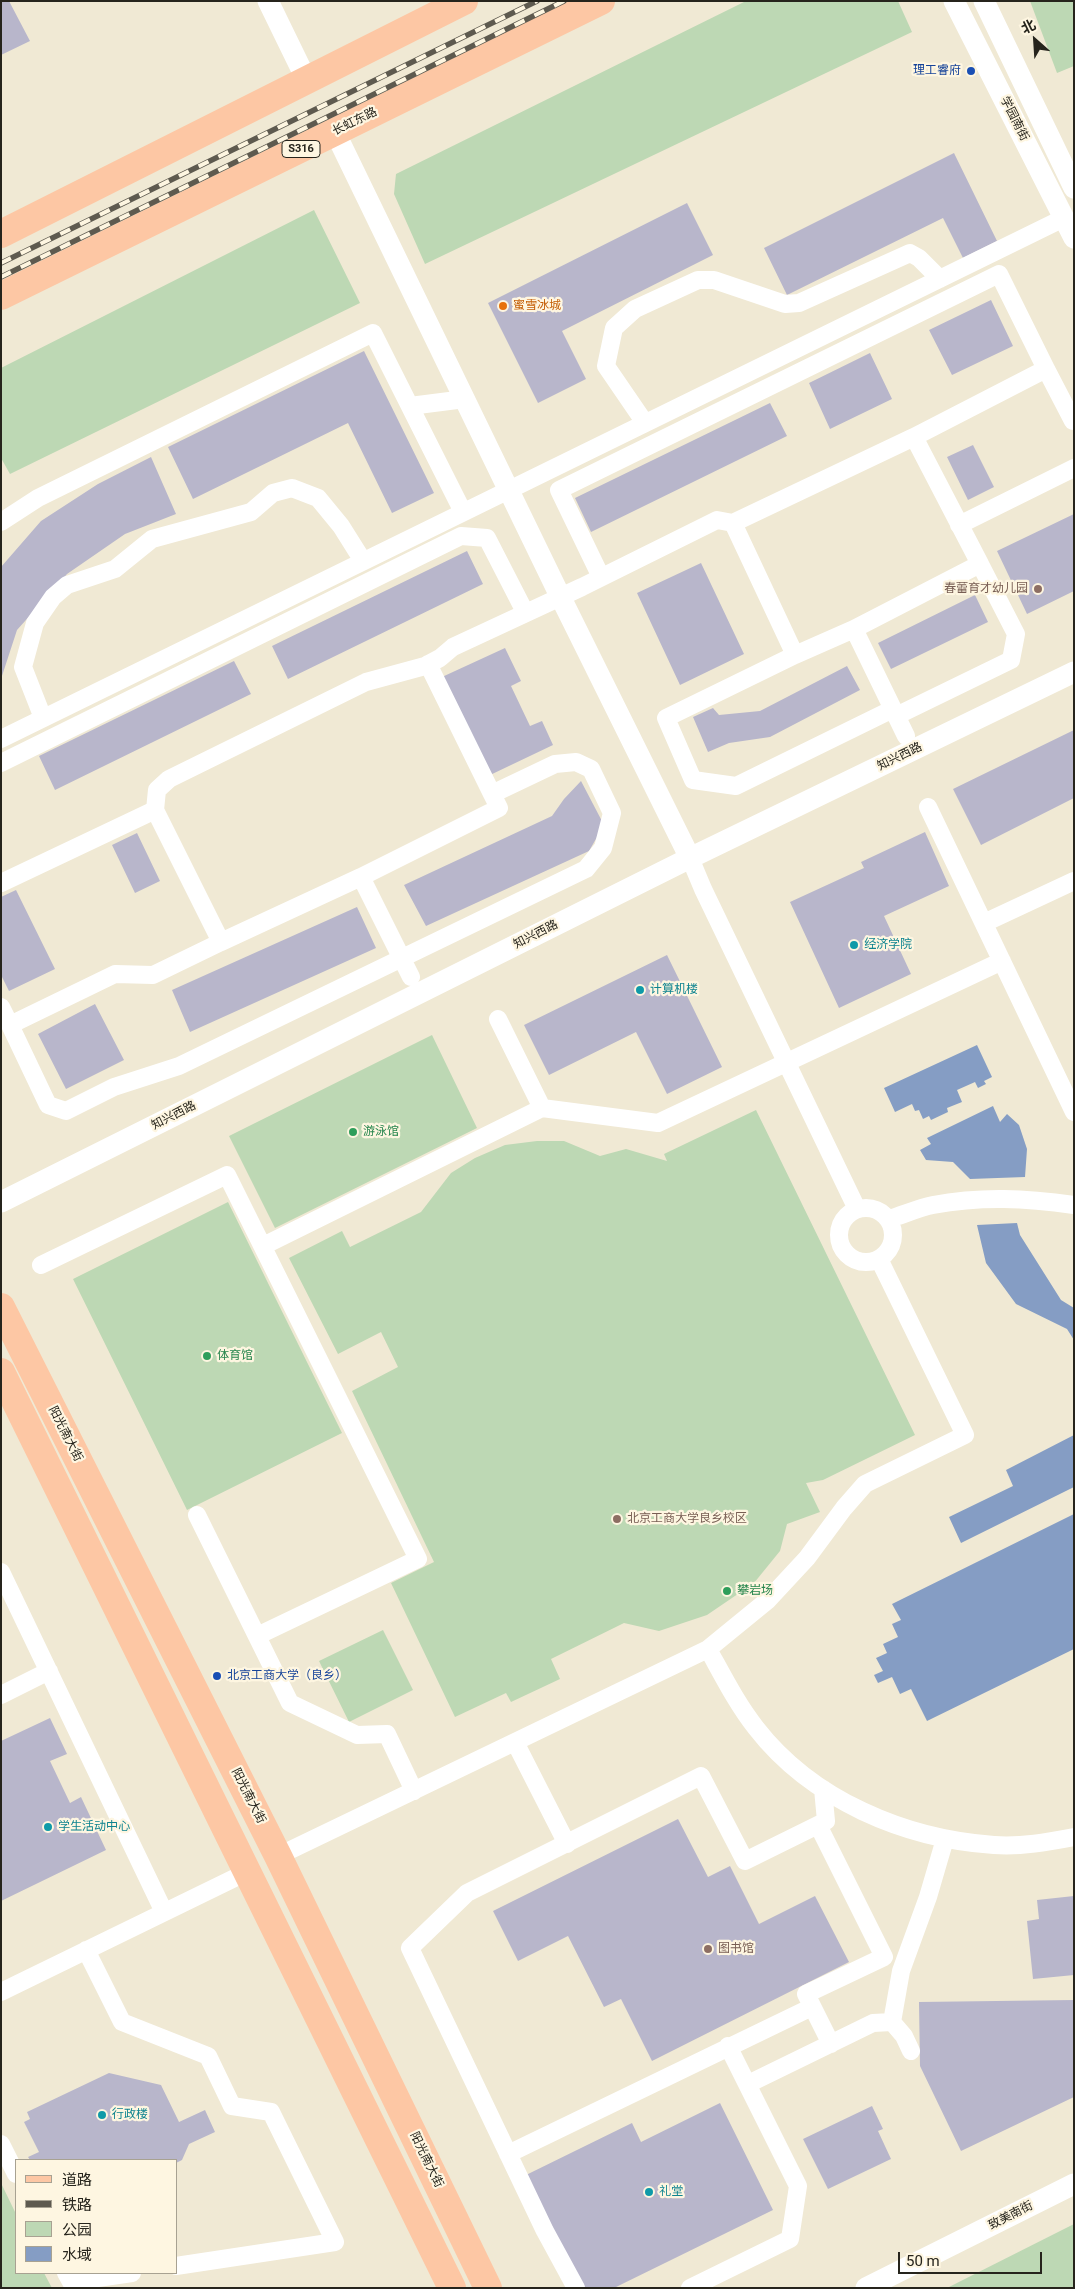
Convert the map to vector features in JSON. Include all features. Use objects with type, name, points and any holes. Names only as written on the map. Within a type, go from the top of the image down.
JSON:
[{"type":"main road","points":[[1,234],[464,1]]},
{"type":"main road","name":"长虹东路","points":[[1,296],[601,1]]},
{"type":"main road","name":"阳光南大街","points":[[1,1307],[278,1856],[488,2288]]},
{"type":"main road","points":[[1,1372],[452,2288]]},
{"type":"street","points":[[268,1],[308,81]]},
{"type":"street","name":"学园南街","points":[[954,1],[1074,238]]},
{"type":"street","name":"学园南街","points":[[984,1],[1074,188]]},
{"type":"street","points":[[335,132],[560,596],[690,858],[703,889],[857,1209]]},
{"type":"street","points":[[1,739],[1064,218]]},
{"type":"street","points":[[646,423],[606,366],[614,328],[635,309],[698,280],[714,280],[785,304],[799,303],[910,253],[919,258],[940,279]]},
{"type":"street","points":[[601,577],[559,490],[999,274],[1046,369],[1072,416]]},
{"type":"street","points":[[1,522],[38,498],[373,332],[463,512]]},
{"type":"street","points":[[221,942],[155,810],[156,790],[170,779],[366,682],[428,664],[440,658],[453,646],[717,520],[733,522],[914,437],[1046,369]]},
{"type":"street","points":[[410,406],[465,399]]},
{"type":"street","points":[[914,437],[959,525],[980,564],[1016,634],[1010,660],[736,786],[693,780],[666,718],[795,655],[854,629],[980,564]]},
{"type":"street","points":[[959,525],[1074,468]]},
{"type":"street","points":[[43,718],[22,667],[35,623],[53,597],[67,585],[115,569],[152,539],[251,512],[273,493],[292,488],[318,498],[341,526],[363,561]]},
{"type":"street","points":[[733,522],[795,655]]},
{"type":"street","points":[[1,763],[461,536],[487,538],[525,612]]},
{"type":"street","points":[[854,629],[906,736]]},
{"type":"street","points":[[10,1024],[114,974],[153,975],[361,877],[499,808],[428,664]]},
{"type":"street","name":"知兴西路","points":[[1,1202],[690,858],[1074,672]]},
{"type":"street","points":[[1,1006],[48,1105],[66,1111],[114,1087],[179,1066],[586,869],[603,848],[612,813],[591,769],[576,762],[555,764],[492,794]]},
{"type":"street","points":[[928,806],[1002,961],[1070,1094],[1074,1112]]},
{"type":"street","points":[[1,883],[155,810]]},
{"type":"street","points":[[361,877],[411,977]]},
{"type":"street","points":[[984,923],[1074,881]]},
{"type":"street","points":[[263,1246],[542,1108],[658,1122],[1002,961]]},
{"type":"street","points":[[498,1019],[542,1108]]},
{"type":"street","points":[[41,1265],[227,1175],[418,1559],[257,1636]]},
{"type":"street","points":[[889,1219],[932,1206],[976,1199],[1027,1198],[1074,1205]]},
{"type":"street","points":[[857,1209],[875,1209],[889,1219],[894,1237],[891,1246],[879,1259],[861,1262],[846,1254],[841,1246],[839,1228],[849,1213],[857,1209]]},
{"type":"street","points":[[278,1856],[708,1650],[768,1600],[807,1558],[844,1508],[865,1484],[965,1435],[879,1259]]},
{"type":"street","points":[[196,1515],[290,1703],[357,1735],[387,1734],[414,1791]]},
{"type":"street","points":[[1,1572],[164,1912]]},
{"type":"street","points":[[708,1650],[756,1728],[784,1758],[823,1789],[863,1811],[906,1830],[945,1839],[996,1845],[1042,1844],[1074,1838]]},
{"type":"street","points":[[1,1695],[49,1672]]},
{"type":"street","points":[[515,1742],[567,1844]]},
{"type":"street","points":[[576,2288],[545,2231],[410,1948],[467,1893],[701,1776],[745,1861],[826,1821],[823,1789]]},
{"type":"street","points":[[818,1825],[884,1957],[806,1994],[831,2044]]},
{"type":"street","points":[[892,2022],[901,1971],[928,1897],[945,1839]]},
{"type":"street","points":[[1,1992],[247,1872]]},
{"type":"street","points":[[86,1950],[122,2022],[208,2056],[232,2106],[271,2112],[335,2242],[178,2266]]},
{"type":"street","points":[[508,2154],[812,2006]]},
{"type":"street","points":[[748,2084],[873,2023],[892,2022]]},
{"type":"street","points":[[892,2022],[904,2036],[911,2051]]},
{"type":"street","points":[[690,2288],[790,2238],[798,2186],[728,2046]]},
{"type":"street","points":[[1,2144],[15,2172]]},
{"type":"street","name":"致美南街","points":[[866,2288],[1074,2184]]},
{"type":"street","points":[[67,2274],[71,2282],[125,2274]]},
{"type":"green space","points":[[746,1],[898,1],[912,32],[425,264],[394,194],[396,174]]},
{"type":"green space","points":[[1030,1],[1074,1],[1074,66],[1057,73]]},
{"type":"green space","points":[[314,210],[360,303],[10,474],[1,458],[1,368]]},
{"type":"green space","name":"游泳馆","points":[[432,1035],[477,1128],[275,1228],[229,1136]]},
{"type":"green space","points":[[756,1110],[915,1435],[823,1480],[806,1483],[820,1512],[787,1524],[780,1551],[754,1583],[707,1615],[659,1631],[624,1623],[551,1659],[560,1679],[511,1702],[506,1693],[455,1717],[391,1583],[434,1562],[352,1391],[398,1367],[381,1332],[338,1354],[289,1258],[342,1231],[350,1247],[421,1212],[451,1173],[475,1158],[505,1145],[537,1141],[564,1141],[600,1156],[626,1149],[667,1161],[664,1154]]},
{"type":"green space","name":"体育馆","points":[[228,1202],[342,1433],[187,1510],[73,1279]]},
{"type":"green space","points":[[383,1630],[413,1690],[349,1722],[319,1661]]},
{"type":"green space","points":[[1,2183],[15,2212],[15,2274],[45,2274],[52,2288],[1,2288]]},
{"type":"green space","points":[[1074,2224],[1074,2288],[947,2288]]},
{"type":"water","points":[[977,1045],[992,1077],[984,1081],[986,1084],[978,1088],[975,1082],[957,1090],[962,1102],[947,1108],[948,1112],[931,1120],[929,1116],[923,1119],[919,1110],[915,1111],[912,1104],[895,1112],[884,1088]]},
{"type":"water","points":[[993,1106],[1000,1122],[1007,1114],[1019,1125],[1027,1149],[1025,1177],[970,1179],[953,1162],[926,1160],[920,1150],[931,1144],[927,1138]]},
{"type":"water","points":[[1017,1223],[1020,1235],[1061,1300],[1074,1308],[1074,1340],[1067,1329],[1016,1304],[986,1263],[977,1225]]},
{"type":"water","points":[[1074,1435],[1074,1487],[961,1543],[949,1517],[1013,1486],[1006,1470]]},
{"type":"water","points":[[1074,1514],[1074,1649],[927,1721],[911,1689],[900,1694],[892,1677],[878,1683],[874,1675],[883,1671],[876,1658],[887,1653],[883,1644],[898,1637],[892,1624],[901,1620],[892,1604]]},
{"type":"building","points":[[1,1],[9,1],[30,41],[1,55]]},
{"type":"building","points":[[954,153],[997,241],[963,258],[943,218],[787,295],[764,248]]},
{"type":"building","points":[[687,203],[713,255],[562,331],[586,379],[538,403],[488,303]]},
{"type":"building","points":[[991,300],[1013,346],[952,375],[929,330]]},
{"type":"building","points":[[364,351],[434,493],[392,513],[348,423],[193,499],[168,447]]},
{"type":"building","points":[[870,353],[892,399],[830,429],[809,383]]},
{"type":"building","points":[[770,403],[787,436],[591,532],[575,498]]},
{"type":"building","points":[[973,445],[994,487],[968,500],[947,457]]},
{"type":"building","points":[[151,457],[176,514],[125,534],[67,574],[17,630],[1,679],[1,567],[41,521],[98,484]]},
{"type":"building","points":[[1074,514],[1074,591],[1027,614],[997,551]]},
{"type":"building","points":[[467,551],[483,584],[288,679],[272,646]]},
{"type":"building","points":[[701,563],[744,654],[680,685],[637,593]]},
{"type":"building","points":[[975,595],[988,622],[891,669],[878,643]]},
{"type":"building","points":[[505,648],[521,681],[511,686],[530,726],[542,721],[553,745],[488,776],[442,677]]},
{"type":"building","points":[[234,661],[251,694],[55,790],[39,756]]},
{"type":"building","points":[[847,666],[860,690],[770,737],[729,743],[708,752],[693,717],[713,708],[719,715],[760,711]]},
{"type":"building","points":[[1074,730],[1074,798],[981,845],[953,789]]},
{"type":"building","points":[[581,781],[604,825],[589,851],[426,926],[404,885],[552,816],[564,799]]},
{"type":"building","name":"经济学院","points":[[925,832],[949,886],[884,916],[911,974],[839,1008],[790,902],[864,868],[861,862]]},
{"type":"building","points":[[137,833],[160,881],[135,893],[112,845]]},
{"type":"building","points":[[16,890],[55,969],[9,991],[1,975],[1,897]]},
{"type":"building","points":[[357,907],[376,948],[190,1032],[172,990]]},
{"type":"building","name":"计算机楼","points":[[667,955],[722,1067],[667,1094],[636,1032],[549,1075],[524,1025]]},
{"type":"building","points":[[95,1004],[124,1060],[66,1089],[38,1034]]},
{"type":"building","name":"学生活动中心","points":[[50,1718],[67,1754],[50,1761],[70,1803],[81,1797],[106,1850],[1,1901],[1,1741]]},
{"type":"building","name":"图书馆","points":[[678,1819],[708,1877],[730,1866],[759,1924],[815,1896],[849,1962],[652,2061],[621,1999],[604,2007],[568,1936],[518,1961],[493,1911]]},
{"type":"building","points":[[1074,1896],[1074,1975],[1033,1979],[1027,1921],[1039,1919],[1037,1900]]},
{"type":"building","points":[[1074,2000],[1074,2097],[961,2151],[920,2066],[919,2002]]},
{"type":"building","name":"行政楼","points":[[109,2073],[161,2085],[179,2122],[205,2110],[215,2132],[189,2144],[182,2160],[178,2162],[178,2159],[29,2159],[28,2157],[39,2152],[24,2122],[30,2119],[27,2112]]},
{"type":"building","name":"礼堂","points":[[720,2103],[773,2210],[614,2288],[581,2288],[526,2175],[632,2123],[641,2142]]},
{"type":"building","points":[[872,2106],[883,2129],[878,2131],[891,2159],[828,2189],[803,2139]]},
{"type":"railway","points":[[1,263],[537,1]]},
{"type":"railway","points":[[1,277],[564,1]]},
{"type":"place","name":"理工睿府","points":[[971,71]]},
{"type":"place","name":"蜜雪冰城","points":[[503,306]]},
{"type":"place","name":"春蕾育才幼儿园","points":[[1038,589]]},
{"type":"place","name":"经济学院","points":[[854,945]]},
{"type":"place","name":"计算机楼","points":[[640,990]]},
{"type":"place","name":"游泳馆","points":[[353,1132]]},
{"type":"place","name":"体育馆","points":[[207,1356]]},
{"type":"place","name":"北京工商大学良乡校区","points":[[617,1519]]},
{"type":"place","name":"攀岩场","points":[[727,1591]]},
{"type":"place","name":"北京工商大学（良乡）","points":[[217,1676]]},
{"type":"place","name":"学生活动中心","points":[[48,1827]]},
{"type":"place","name":"图书馆","points":[[708,1949]]},
{"type":"place","name":"行政楼","points":[[102,2115]]},
{"type":"place","name":"礼堂","points":[[649,2192]]}]
